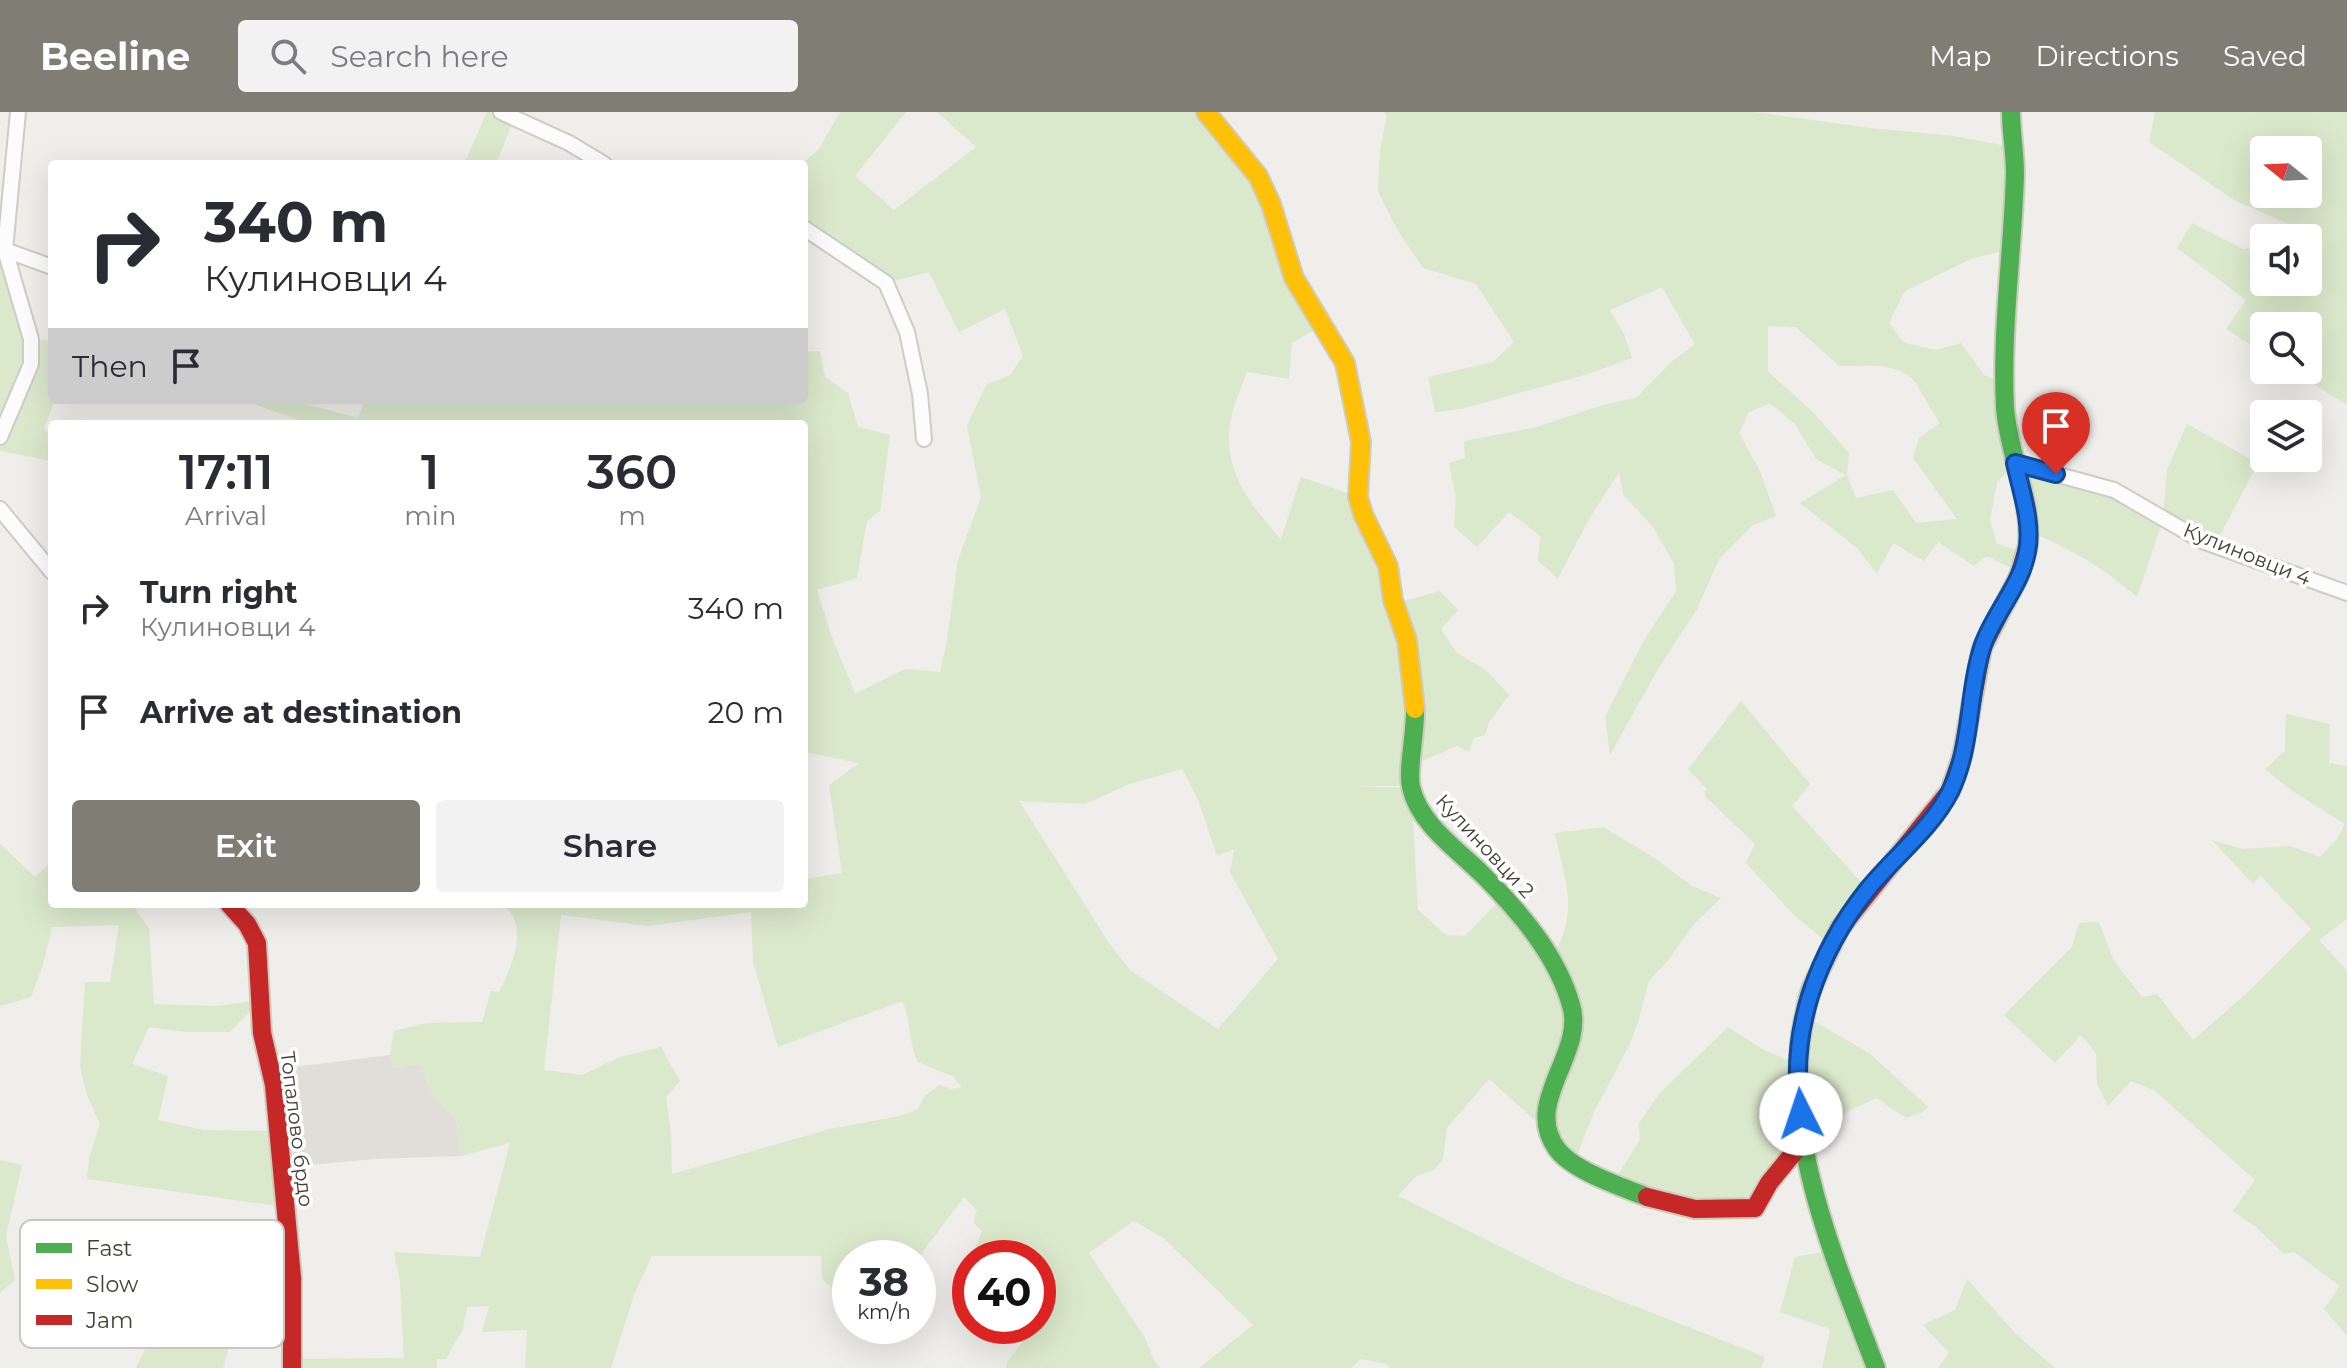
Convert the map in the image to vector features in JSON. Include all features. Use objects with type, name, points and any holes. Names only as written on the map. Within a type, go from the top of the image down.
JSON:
[{"type":"street","points":[[1,429],[24,385],[31,364],[31,339],[5,250],[18,112]]},
{"type":"street","points":[[501,112],[569,143],[597,160]]},
{"type":"street","name":"Кулиновци 2","points":[[1206,112],[1258,177],[1300,292],[1334,342],[1347,370],[1361,443],[1358,497],[1366,523],[1385,558],[1392,578],[1394,604],[1408,639],[1416,731],[1409,786],[1417,805],[1452,846],[1504,896],[1521,917],[1551,961],[1573,1009],[1573,1035],[1546,1104],[1545,1129],[1558,1151],[1574,1163],[1613,1182],[1685,1208],[1755,1208],[1769,1183],[1805,1139]]},
{"type":"street","points":[[1876,1368],[1815,1192],[1797,1088],[1803,1015],[1830,945],[1868,890],[1949,793],[1960,766],[1969,727],[1977,665],[1984,641],[2021,572],[2027,553],[2029,531],[2005,411],[2005,348],[2015,163],[2011,112]]},
{"type":"street","points":[[808,231],[886,283],[907,332],[920,394],[924,439]]},
{"type":"street","points":[[5,250],[48,266]]},
{"type":"street","name":"Кулиновци 4","points":[[2015,463],[2114,490],[2202,541],[2347,593]]},
{"type":"street","points":[[0,509],[48,567]]},
{"type":"street","name":"Топалово брдо","points":[[233,908],[247,924],[257,943],[262,1033],[274,1085],[292,1277],[292,1368]]},
{"type":"shaded area","points":[[390,1055],[394,1068],[421,1064],[432,1096],[456,1119],[461,1156],[374,1159],[281,1168],[270,1070]]},
{"type":"green space","points":[[487,112],[501,112],[515,117],[498,160],[466,160]]},
{"type":"green space","points":[[840,112],[906,112],[855,176],[894,210],[976,147],[937,112],[1206,112],[1258,177],[1323,325],[1292,343],[1289,379],[1247,372],[1233,409],[1229,433],[1233,466],[1239,482],[1281,539],[1301,477],[1358,497],[1394,604],[1440,591],[1458,610],[1441,629],[1456,652],[1487,671],[1509,695],[1489,722],[1485,735],[1474,738],[1469,752],[1457,746],[1413,765],[1409,786],[1353,786],[1411,788],[1418,910],[1446,935],[1465,936],[1504,896],[1551,960],[1560,942],[1568,912],[1566,883],[1555,833],[1603,827],[1653,857],[1692,886],[1721,898],[1694,924],[1649,981],[1629,1046],[1594,1112],[1574,1163],[1545,1129],[1489,1079],[1447,1128],[1443,1158],[1434,1170],[1415,1177],[1398,1196],[1565,1279],[1765,1357],[1761,1368],[1391,1368],[1361,1359],[1351,1368],[1199,1368],[1253,1325],[1165,1239],[1134,1221],[1089,1253],[1145,1338],[1160,1368],[1006,1368],[1021,1344],[1056,1344],[1056,1240],[978,1240],[982,1231],[973,1222],[977,1210],[964,1197],[932,1240],[832,1240],[832,1288],[822,1279],[821,1256],[652,1256],[634,1295],[611,1368],[525,1368],[527,1330],[482,1332],[489,1306],[467,1307],[463,1329],[446,1359],[437,1359],[437,1368],[292,1368],[292,1359],[404,1358],[400,1282],[394,1252],[480,1257],[510,1143],[461,1156],[456,1119],[432,1096],[421,1064],[394,1068],[390,1055],[394,1031],[427,1023],[482,1022],[491,991],[499,992],[516,945],[515,922],[505,908],[808,908],[808,878],[842,873],[829,785],[859,763],[808,753],[808,420],[299,420],[253,404],[306,404],[358,418],[363,404],[808,404],[808,352],[820,351],[825,377],[848,393],[858,427],[890,435],[880,511],[867,521],[857,578],[817,590],[832,637],[855,694],[905,669],[940,672],[958,560],[981,497],[967,426],[986,385],[1010,375],[1023,356],[1005,309],[959,332],[929,272],[886,283],[808,231],[808,160],[819,149]],"holes":[[[1182,769],[1198,799],[1217,856],[1234,849],[1230,872],[1278,959],[1218,1029],[1130,970],[1109,943],[1019,801],[1085,804],[1129,784]],[[751,912],[753,962],[778,1047],[902,1001],[918,1062],[952,1076],[962,1087],[952,1089],[939,1085],[925,1096],[918,1109],[900,1116],[830,1129],[672,1174],[666,1097],[680,1081],[661,1047],[620,1057],[582,1075],[544,1070],[561,915],[648,926]]]},
{"type":"green space","points":[[1384,112],[1755,112],[1954,136],[2012,147],[2010,249],[1971,259],[1905,291],[1889,323],[1904,343],[1936,350],[1961,343],[1984,375],[2005,384],[2015,463],[2114,490],[2163,517],[2167,470],[2187,424],[2250,459],[2250,472],[2253,472],[2215,545],[2163,519],[2137,597],[2086,560],[2029,531],[2015,464],[1997,482],[1990,520],[1997,544],[2027,553],[2021,572],[1986,556],[1974,566],[1938,542],[1924,561],[1893,543],[1877,574],[1858,549],[1800,503],[1846,475],[1816,459],[1795,424],[1770,403],[1749,412],[1739,433],[1760,471],[1776,516],[1753,525],[1719,559],[1697,609],[1658,669],[1610,755],[1605,717],[1643,642],[1676,591],[1674,564],[1653,527],[1623,494],[1619,472],[1589,519],[1558,578],[1538,561],[1540,536],[1509,512],[1477,547],[1454,527],[1456,498],[1449,463],[1465,458],[1464,441],[1533,428],[1603,405],[1636,398],[1671,362],[1695,344],[1662,287],[1610,310],[1624,334],[1632,358],[1588,374],[1461,409],[1435,412],[1428,377],[1493,362],[1514,342],[1476,284],[1423,268],[1398,231],[1378,191],[1380,150],[1387,115]],"holes":[[[1768,326],[1796,327],[1839,366],[1892,368],[1910,377],[1917,385],[1940,423],[1919,438],[1913,458],[1957,519],[1916,523],[1893,490],[1856,498],[1847,475],[1849,453],[1811,410],[1768,372]]]},
{"type":"green space","points":[[2155,112],[2347,112],[2347,405],[2313,384],[2322,384],[2322,312],[2250,312],[2250,344],[2226,329],[2246,300],[2177,248],[2192,223],[2244,249],[2250,248],[2250,296],[2322,296],[2322,224],[2288,224],[2252,208],[2322,208],[2322,136],[2250,136],[2250,207],[2234,200],[2149,142]]},
{"type":"green space","points":[[10,201],[5,250],[31,339],[48,341],[48,404],[53,404],[44,428],[48,433],[48,460],[0,451],[0,207]]},
{"type":"green space","points":[[1741,701],[1810,784],[1792,806],[1868,890],[1830,945],[1794,915],[1746,863],[1755,844],[1704,795],[1707,789],[1688,769]]},
{"type":"green space","points":[[2286,714],[2330,724],[2329,763],[2347,766],[2347,919],[2319,940],[2347,971],[2347,1336],[2324,1309],[2340,1286],[2294,1252],[2284,1254],[2256,1227],[2233,1211],[2255,1180],[2154,1090],[2131,1081],[2108,1106],[2097,1084],[2096,1053],[2081,1035],[2055,1063],[2004,1015],[2072,947],[2079,923],[2099,922],[2114,961],[2142,997],[2157,994],[2193,1040],[2247,993],[2311,929],[2260,875],[2253,884],[2212,840],[2243,849],[2290,846],[2320,857],[2337,839],[2345,824],[2291,790],[2265,769],[2285,751]]},
{"type":"green space","points":[[0,844],[35,877],[48,865],[48,908],[135,908],[149,929],[154,1004],[217,1006],[261,1000],[230,1032],[187,1032],[149,1027],[132,1064],[168,1076],[158,1120],[204,1130],[274,1131],[285,1207],[87,1179],[89,1158],[100,1124],[87,1095],[80,1066],[85,982],[110,982],[119,925],[52,927],[31,997],[0,1006]]},
{"type":"green space","points":[[1803,1015],[1869,1053],[1928,1107],[1906,1118],[1877,1098],[1850,1110],[1805,1139],[1755,1208],[1729,1210],[1614,1182],[1640,1139],[1639,1123],[1659,1094],[1728,1027],[1764,1050],[1799,1065]]},
{"type":"green space","points":[[0,1160],[22,1165],[6,1236],[15,1280],[0,1293]]},
{"type":"green space","points":[[1833,1250],[1876,1368],[1822,1368],[1830,1329],[1780,1312],[1795,1257]]},
{"type":"green space","points":[[1967,1279],[2015,1333],[2055,1368],[1938,1368],[1949,1353],[1923,1325],[1955,1310]]},
{"type":"green space","points":[[146,1348],[229,1348],[223,1368],[136,1368]]},
{"type":"traffic: fast","points":[[2011,112],[2015,173],[2005,348],[2005,407],[2010,442],[2027,510],[2028,545]]},
{"type":"traffic: fast","points":[[1415,709],[1410,779],[1415,800],[1431,825],[1497,889],[1523,919],[1546,951],[1571,1005],[1573,1023],[1570,1042],[1550,1096],[1548,1131],[1557,1149],[1574,1164],[1599,1178],[1647,1197]]},
{"type":"traffic: fast","points":[[1812,987],[1803,1023],[1798,1067],[1806,1155],[1830,1243],[1876,1368]]},
{"type":"traffic: slow","points":[[1206,112],[1258,176],[1271,204],[1294,278],[1345,363],[1361,442],[1358,497],[1388,566],[1393,600],[1407,640],[1415,709]]},
{"type":"traffic: jam","points":[[1812,987],[1840,928],[1950,791],[1962,756],[1982,648],[2019,576],[2028,545]]},
{"type":"traffic: jam","points":[[233,908],[247,924],[257,943],[262,1033],[274,1085],[292,1277],[292,1368]]},
{"type":"traffic: jam","points":[[1647,1197],[1695,1209],[1755,1208],[1769,1183],[1805,1139]]},
{"type":"route","points":[[1801,1114],[1797,1088],[1803,1015],[1830,945],[1868,890],[1935,813],[1949,793],[1960,766],[1984,641],[2021,572],[2027,553],[2029,531],[2015,463],[2056,474]]}]
